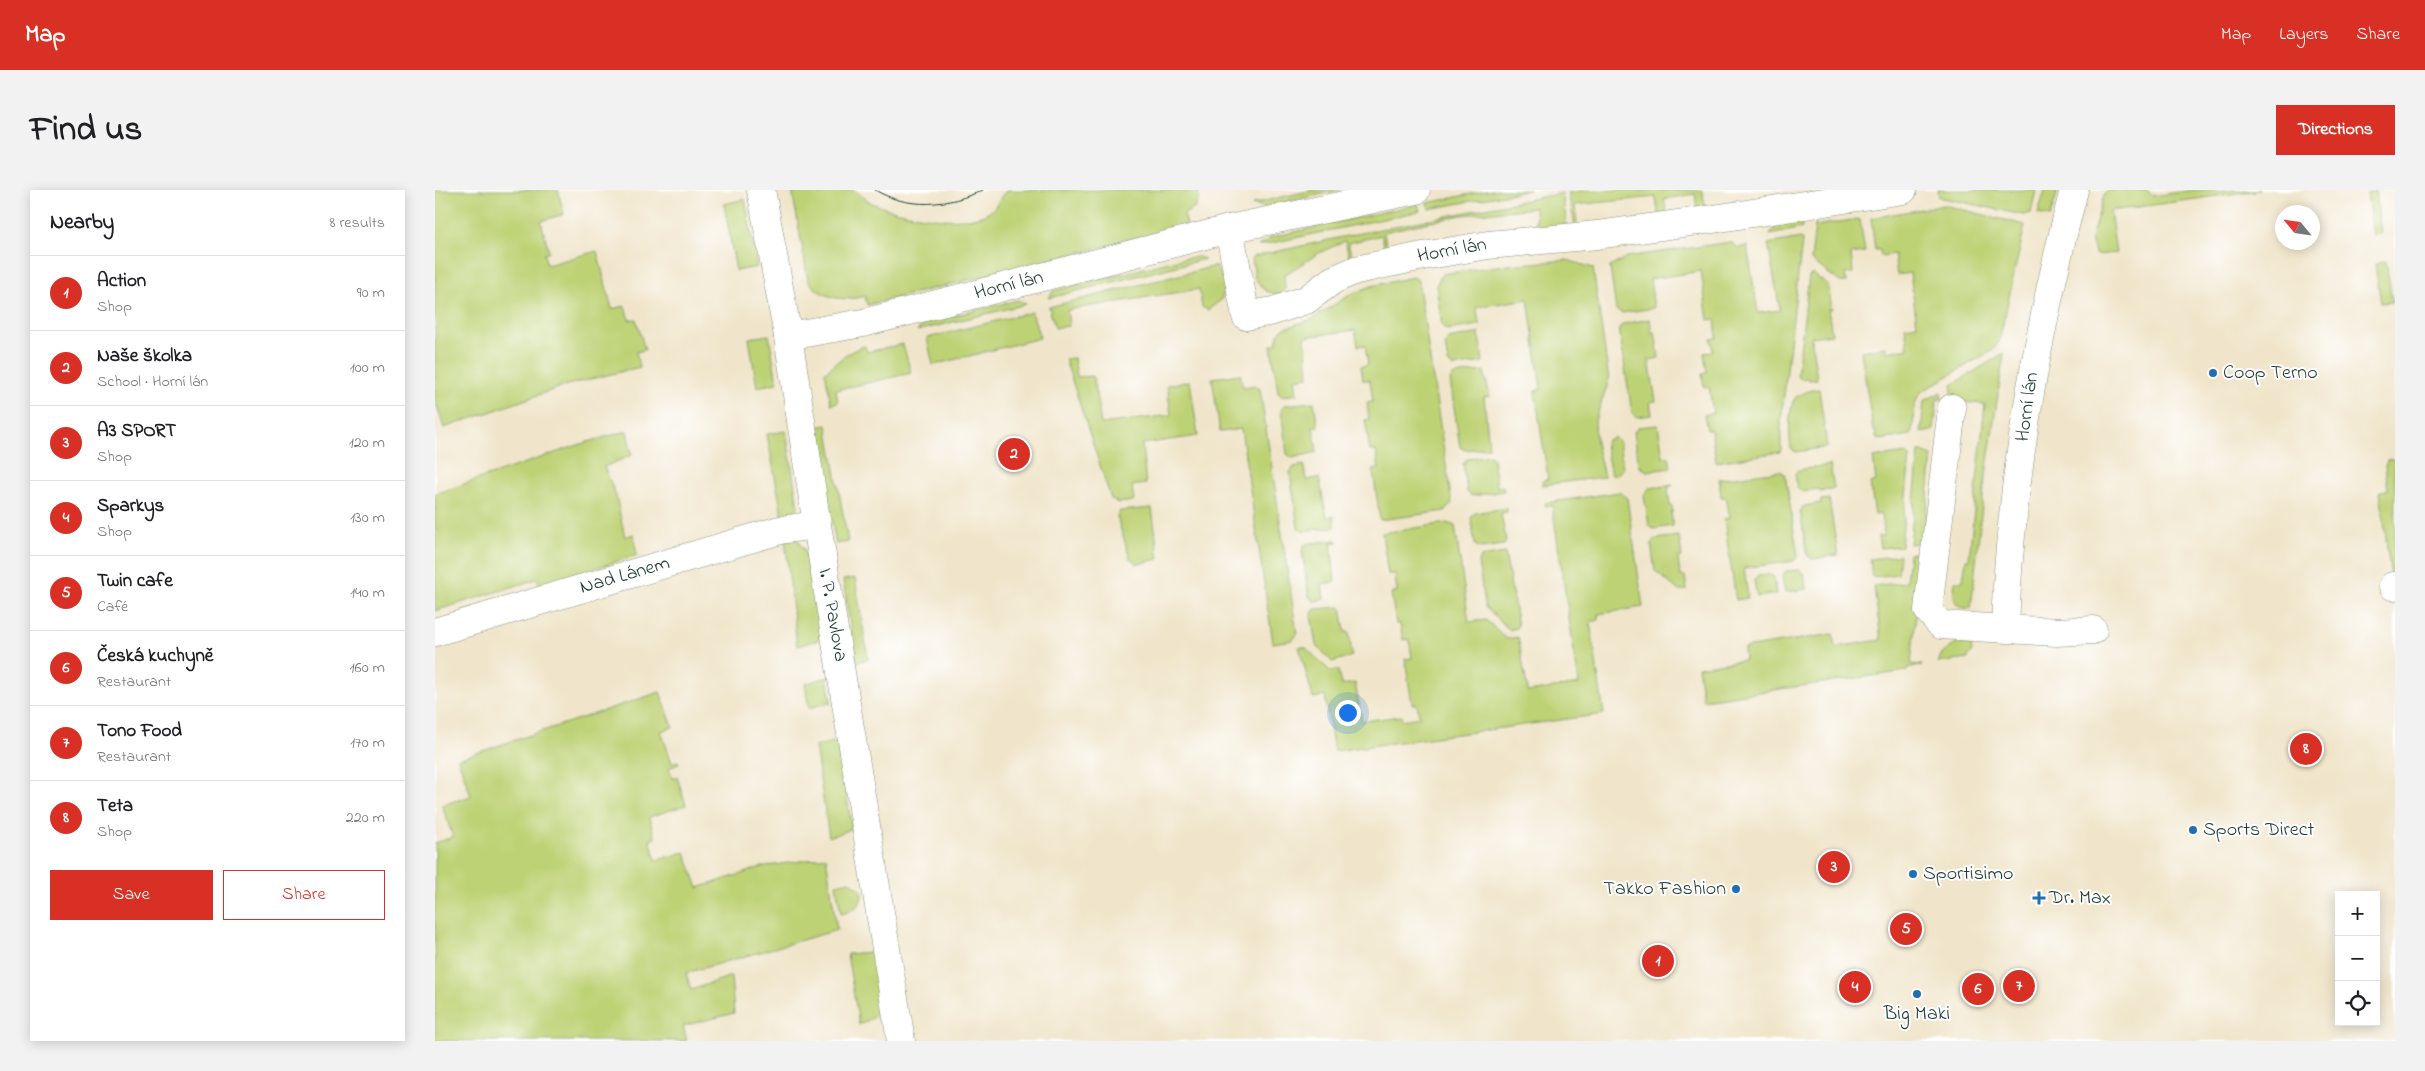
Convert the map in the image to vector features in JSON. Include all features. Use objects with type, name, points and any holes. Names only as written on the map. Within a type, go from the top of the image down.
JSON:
[{"type":"street","name":"I. P. Pavlova","points":[[761,190],[788,336],[901,1041]]},
{"type":"street","name":"Horní lán","points":[[788,336],[863,324],[1229,229],[1416,190]]},
{"type":"street","name":"Horní lán","points":[[1229,229],[1246,316],[1273,311],[1306,300],[1342,276],[1375,265],[1488,245],[1597,235],[1754,201],[1903,190]]},
{"type":"street","name":"Horní lán","points":[[2005,628],[2013,519],[2035,362],[2074,190]]},
{"type":"street","points":[[1953,408],[1928,610],[1941,625],[2057,632],[2093,630]]},
{"type":"street","name":"Nad Lánem","points":[[435,632],[780,530],[817,525]]},
{"type":"green space","points":[[435,190],[558,190],[564,214],[541,221],[549,252],[544,254],[547,265],[597,251],[612,309],[625,306],[629,320],[636,319],[645,350],[636,352],[640,367],[567,385],[444,428],[435,400]]},
{"type":"green space","points":[[792,190],[853,190],[872,203],[898,212],[954,219],[985,215],[994,208],[1007,190],[1198,190],[1199,197],[1195,208],[1184,214],[1187,226],[867,305],[865,296],[849,299],[833,297],[819,291],[808,280]]},
{"type":"green space","points":[[1313,190],[1341,190],[1264,207],[1252,204]]},
{"type":"green space","points":[[1491,190],[1530,190],[1429,209],[1427,203]]},
{"type":"green space","points":[[1587,190],[1702,190],[1706,209],[1697,210],[1695,194],[1664,199],[1667,215],[1658,213],[1656,197],[1575,205],[1577,222],[1575,225],[1568,193]]},
{"type":"green space","points":[[1938,190],[2036,190],[2031,213],[2023,215],[1939,197]]},
{"type":"green space","points":[[2045,190],[2058,190],[2050,217],[2038,214]]},
{"type":"green space","points":[[2107,190],[2147,190],[2152,196],[2195,190],[2260,190],[2110,211],[2116,253],[2096,255],[2091,239]]},
{"type":"green space","points":[[2375,191],[2381,234],[2373,235],[2367,193]]},
{"type":"green space","points":[[1562,193],[1567,225],[1539,228],[1536,225],[1535,208],[1462,215],[1384,232],[1388,252],[1385,253],[1382,235],[1348,243],[1353,260],[1350,261],[1345,241],[1319,253],[1284,275],[1285,290],[1279,295],[1264,290],[1255,278],[1252,257]]},
{"type":"green space","points":[[745,199],[757,267],[736,271],[724,204]]},
{"type":"green space","points":[[1418,204],[1420,211],[1258,246],[1272,237]]},
{"type":"green space","points":[[1944,205],[2025,225],[1999,342],[1993,350],[1921,392],[1916,402],[1910,435],[1880,440],[1876,438],[1875,430],[1873,430],[1861,351],[1886,347],[1887,352],[1908,348],[1905,327],[1917,325],[1910,273],[1897,275],[1894,254],[1881,256],[1880,250],[1875,250],[1871,218]]},
{"type":"green space","points":[[1801,218],[1802,228],[1770,235],[1778,223]]},
{"type":"green space","points":[[1860,220],[1865,252],[1851,254],[1853,273],[1845,274],[1846,282],[1840,282],[1811,260],[1815,226]]},
{"type":"green space","points":[[1801,238],[1781,421],[1781,450],[1780,452],[1716,462],[1711,430],[1707,430],[1704,415],[1713,413],[1709,387],[1704,387],[1702,374],[1707,373],[1704,353],[1713,352],[1711,339],[1717,338],[1715,319],[1708,320],[1701,271],[1650,279],[1654,308],[1622,313],[1616,310],[1610,267],[1627,257],[1731,242],[1738,248],[1747,246],[1758,313],[1780,310],[1768,244]]},
{"type":"green space","points":[[1199,257],[1205,259],[1049,298],[1053,291],[1185,258]]},
{"type":"green space","points":[[1567,260],[1593,268],[1609,380],[1595,421],[1596,443],[1604,477],[1542,485],[1542,481],[1548,479],[1535,391],[1541,389],[1528,299],[1477,307],[1479,325],[1447,330],[1442,326],[1436,285],[1442,274],[1497,266]]},
{"type":"green space","points":[[2386,261],[2392,302],[2381,303],[2375,264]]},
{"type":"green space","points":[[1216,266],[1226,286],[1221,300],[1208,310],[1202,307],[1199,289],[1067,310],[1069,326],[1055,328],[1049,307]]},
{"type":"green space","points":[[1813,274],[1828,285],[1832,309],[1828,309],[1832,334],[1811,337],[1817,379],[1809,380],[1808,378],[1801,379],[1797,376],[1809,276]]},
{"type":"green space","points":[[1413,277],[1418,280],[1452,504],[1445,511],[1380,520],[1373,470],[1379,469],[1376,451],[1370,451],[1365,420],[1369,419],[1367,403],[1373,402],[1370,380],[1363,380],[1361,366],[1368,365],[1365,345],[1358,346],[1355,330],[1305,337],[1308,377],[1295,379],[1297,394],[1283,396],[1278,392],[1271,345],[1276,344],[1278,334],[1282,329],[1312,319],[1351,294],[1372,286]]},
{"type":"green space","points":[[1018,300],[1026,304],[917,331],[924,323]]},
{"type":"green space","points":[[1032,312],[1040,338],[933,365],[927,338]]},
{"type":"green space","points":[[1650,319],[1652,333],[1655,332],[1659,358],[1649,360],[1656,401],[1650,402],[1652,415],[1637,417],[1632,413],[1619,329],[1623,324]]},
{"type":"green space","points":[[1480,333],[1483,362],[1453,367],[1448,363],[1445,344],[1448,339]]},
{"type":"green space","points":[[769,335],[777,383],[757,387],[749,338]]},
{"type":"green space","points":[[903,344],[911,373],[836,390],[838,402],[831,404],[825,372],[845,355],[865,346],[867,352]]},
{"type":"green space","points":[[2004,353],[1984,488],[1971,608],[1965,608],[1960,607],[1955,601],[1954,586],[1955,581],[1963,581],[1966,559],[1969,559],[1985,404],[1951,401],[1952,385]]},
{"type":"green space","points":[[1074,358],[1077,377],[1093,376],[1101,424],[1171,415],[1167,385],[1190,381],[1198,436],[1142,444],[1146,484],[1132,486],[1134,501],[1118,503],[1111,499],[1065,359]]},
{"type":"green space","points":[[1484,371],[1490,396],[1484,397],[1489,447],[1465,450],[1460,447],[1450,380],[1454,375]]},
{"type":"green space","points":[[1240,374],[1243,387],[1255,385],[1260,389],[1297,634],[1293,640],[1273,643],[1241,429],[1220,432],[1212,378]]},
{"type":"green space","points":[[1819,389],[1827,447],[1796,452],[1791,449],[1791,408],[1795,398],[1799,395]]},
{"type":"green space","points":[[1941,392],[1942,399],[1937,399],[1934,430],[1921,433],[1924,401]]},
{"type":"green space","points":[[1314,402],[1318,426],[1313,427],[1317,452],[1292,458],[1287,454],[1281,410],[1284,405]]},
{"type":"green space","points":[[827,425],[848,542],[836,544],[815,427]]},
{"type":"green space","points":[[1658,425],[1663,457],[1669,457],[1671,468],[1647,471],[1639,466],[1634,432],[1638,427]]},
{"type":"green space","points":[[627,431],[632,455],[604,467],[616,496],[625,537],[633,534],[637,555],[540,586],[537,579],[435,611],[435,494],[584,443]]},
{"type":"green space","points":[[786,431],[798,507],[793,515],[783,519],[767,434]]},
{"type":"green space","points":[[1614,437],[1619,442],[1623,468],[1617,475],[1611,475],[1605,444],[1607,440]]},
{"type":"green space","points":[[1919,451],[1932,456],[1924,537],[1918,543],[1910,544]]},
{"type":"green space","points":[[1906,453],[1910,456],[1901,546],[1880,548],[1878,536],[1884,535],[1882,514],[1875,515],[1870,483],[1876,481],[1873,458]]},
{"type":"green space","points":[[1490,455],[1493,458],[1497,487],[1503,486],[1504,491],[1472,496],[1467,492],[1463,464],[1467,459]]},
{"type":"green space","points":[[2392,459],[2395,461],[2395,576],[2391,578],[2380,491],[2388,490],[2385,465],[2388,460]]},
{"type":"green space","points":[[1304,465],[1306,480],[1319,478],[1327,517],[1334,516],[1335,527],[1303,531],[1298,528],[1290,472],[1294,467]]},
{"type":"green space","points":[[1830,465],[1834,488],[1820,492],[1819,489],[1801,491],[1797,488],[1795,474],[1798,470]]},
{"type":"green space","points":[[1780,471],[1785,474],[1798,556],[1794,561],[1744,568],[1748,598],[1736,600],[1724,519],[1730,518],[1726,497],[1721,497],[1719,479]]},
{"type":"green space","points":[[1673,485],[1668,488],[1670,506],[1672,506],[1673,512],[1671,513],[1673,526],[1653,529],[1649,525],[1644,496],[1649,488]]},
{"type":"green space","points":[[1620,492],[1627,498],[1643,607],[1598,614],[1599,620],[1590,622],[1604,714],[1334,751],[1325,696],[1313,698],[1299,647],[1305,647],[1330,671],[1338,670],[1341,685],[1355,683],[1362,721],[1401,716],[1402,720],[1419,717],[1417,704],[1412,704],[1405,659],[1412,658],[1409,639],[1403,640],[1400,624],[1396,624],[1391,593],[1397,592],[1395,574],[1388,574],[1382,533],[1447,523],[1455,526],[1469,622],[1486,620],[1507,639],[1518,637],[1528,692],[1579,684],[1552,505],[1546,506],[1545,503]]},
{"type":"green space","points":[[1829,499],[1838,555],[1812,559],[1807,555],[1800,511],[1804,506],[1821,503],[1821,500]]},
{"type":"green space","points":[[1152,508],[1159,559],[1137,564],[1130,558],[1117,517],[1120,511]]},
{"type":"green space","points":[[1507,508],[1507,512],[1501,513],[1506,541],[1504,545],[1480,548],[1475,545],[1471,518],[1475,513]]},
{"type":"green space","points":[[1679,536],[1682,557],[1678,558],[1680,576],[1685,576],[1687,590],[1679,591],[1655,571],[1651,544],[1655,539]]},
{"type":"green space","points":[[785,538],[798,540],[805,551],[821,634],[818,640],[797,646]]},
{"type":"green space","points":[[1337,540],[1338,542],[1331,543],[1335,582],[1322,584],[1324,599],[1314,601],[1309,597],[1302,550],[1305,544]]},
{"type":"green space","points":[[1917,552],[1922,555],[1911,664],[1922,665],[1907,668],[1907,671],[1703,700],[1698,667],[1745,660],[1744,648],[1833,634],[1835,647],[1881,640],[1874,586],[1906,582],[1909,554]]},
{"type":"green space","points":[[1505,553],[1518,626],[1510,630],[1485,607],[1478,562],[1481,557]]},
{"type":"green space","points":[[1900,555],[1898,574],[1872,577],[1870,559]]},
{"type":"green space","points":[[1799,570],[1804,573],[1806,589],[1785,592],[1782,576],[1786,571]]},
{"type":"green space","points":[[1769,574],[1774,577],[1776,594],[1757,597],[1754,580],[1758,575]]},
{"type":"green space","points":[[855,578],[868,659],[856,662],[843,580]]},
{"type":"green space","points":[[1341,607],[1345,632],[1349,632],[1352,656],[1332,662],[1316,645],[1311,615],[1315,609]]},
{"type":"green space","points":[[1956,643],[1971,644],[1972,654],[1968,655],[1968,659],[1938,663],[1941,655]]},
{"type":"green space","points":[[827,677],[831,702],[809,708],[805,684]]},
{"type":"green space","points":[[660,692],[673,727],[661,731],[672,763],[678,761],[679,764],[669,768],[673,779],[677,777],[686,805],[649,817],[655,838],[650,840],[656,860],[685,852],[698,888],[762,867],[826,857],[837,930],[686,973],[691,990],[731,976],[734,1013],[683,1026],[687,1041],[435,1041],[435,843],[453,837],[442,805],[471,796],[458,759]]},
{"type":"green space","points":[[838,741],[852,829],[829,837],[815,746]]},
{"type":"green space","points":[[849,881],[861,889],[862,898],[858,906],[851,911],[841,914],[836,884]]},
{"type":"green space","points":[[872,952],[882,1013],[859,1025],[847,954]]},
{"type":"tram line","points":[[875,190],[901,201],[929,204],[956,200],[983,190]]},
{"type":"place","name":"Coop Terno","points":[[2213,373]]},
{"type":"place","name":"Naše školka","points":[[1014,454]]},
{"type":"place","name":"Teta","points":[[2306,749]]},
{"type":"place","name":"Sports Direct","points":[[2193,830]]},
{"type":"place","name":"A3 SPORT","points":[[1834,867]]},
{"type":"place","name":"Sportisimo","points":[[1913,874]]},
{"type":"place","name":"Takko Fashion","points":[[1736,889]]},
{"type":"place","name":"Dr. Max","points":[[2039,898]]},
{"type":"place","name":"Twin cafe","points":[[1906,929]]},
{"type":"place","name":"Action","points":[[1658,961]]},
{"type":"place","name":"Tono Food","points":[[2019,986]]},
{"type":"place","name":"Sparkys","points":[[1855,987]]},
{"type":"place","name":"Česká kuchyně","points":[[1978,989]]},
{"type":"place","name":"Big Maki","points":[[1917,994]]}]
